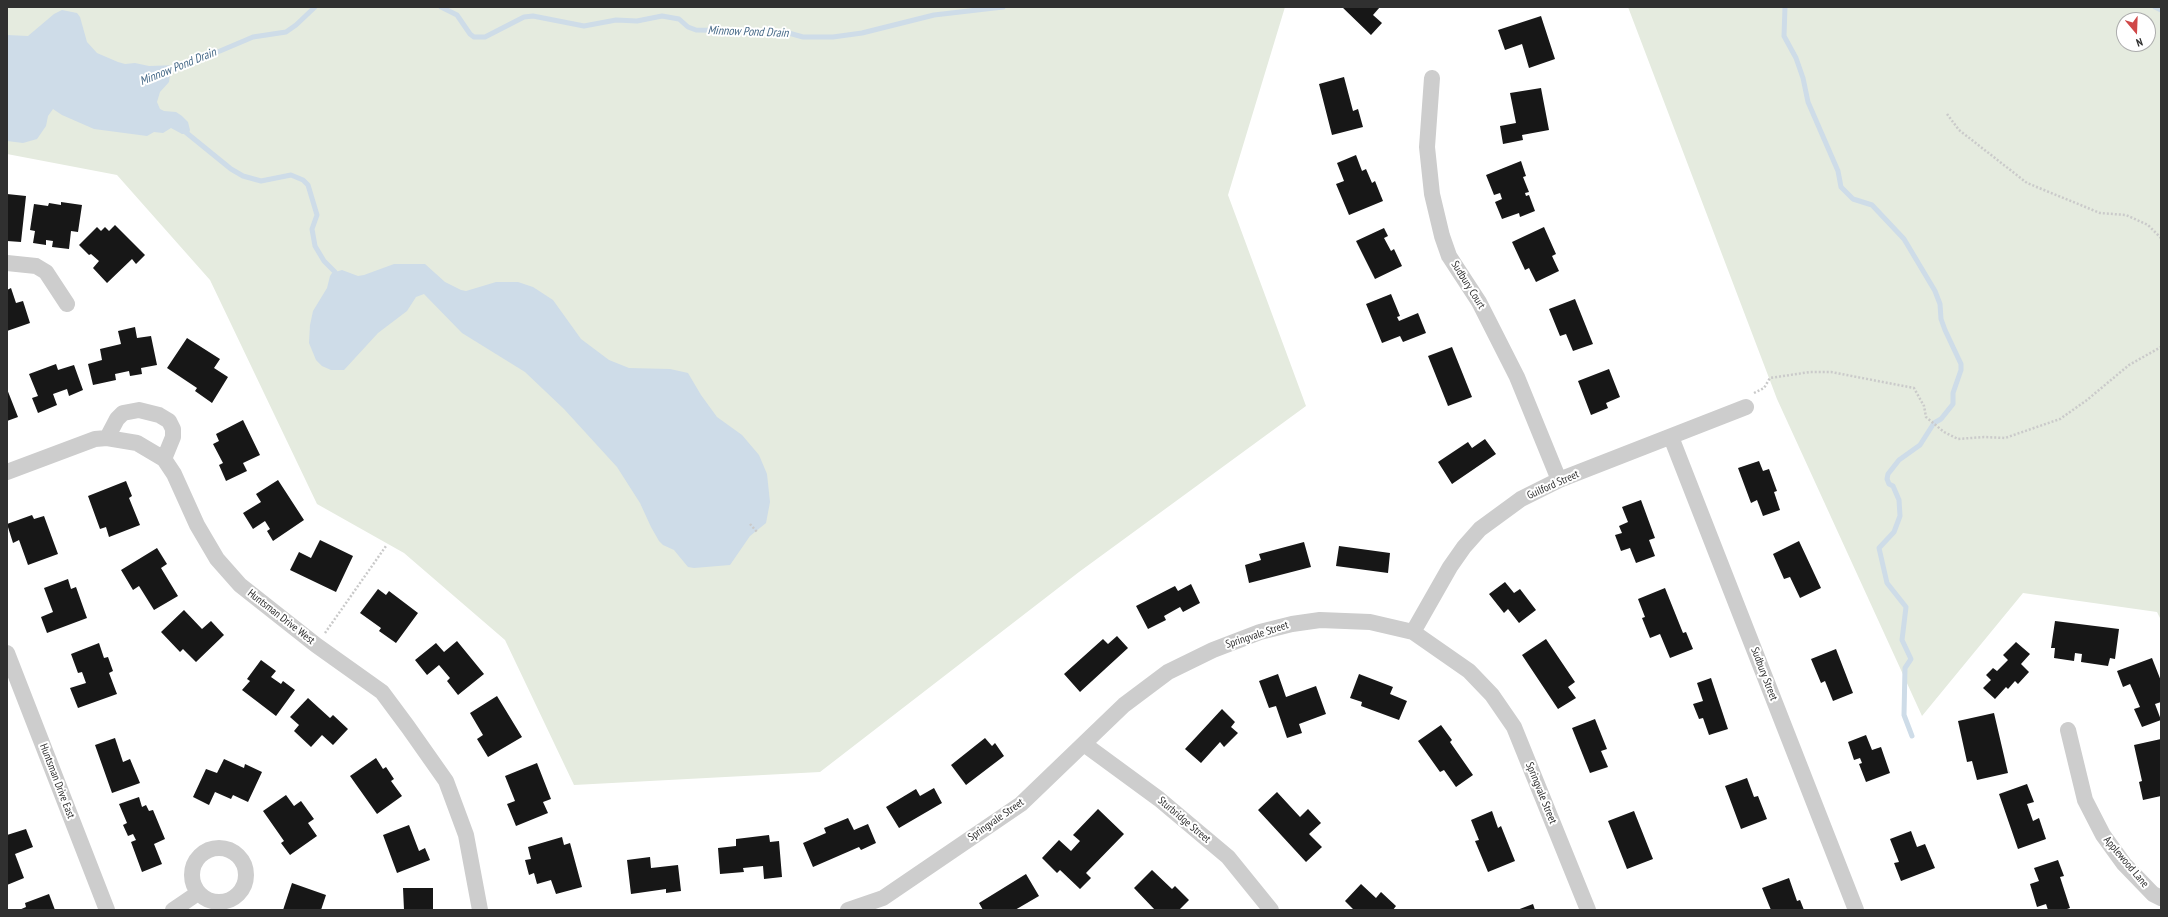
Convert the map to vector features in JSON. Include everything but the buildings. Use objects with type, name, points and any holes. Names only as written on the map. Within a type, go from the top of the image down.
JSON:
[{"type":"street","name":"Sudbury Court","points":[[1432,78],[1426,147],[1432,194],[1442,236],[1449,256],[1479,302],[1517,377],[1559,480]]},
{"type":"street","points":[[7,263],[36,266],[46,272],[67,304]]},
{"type":"street","name":"Guilford Street","points":[[1413,632],[1450,567],[1480,529],[1521,499],[1559,480],[1746,407]]},
{"type":"street","points":[[107,438],[117,419],[123,413],[139,410],[159,415],[169,421],[173,429],[173,437],[164,459]]},
{"type":"street","name":"Sudbury Street","points":[[1671,437],[1856,910]]},
{"type":"street","name":"Huntsman Drive West","points":[[7,472],[95,439],[107,438],[137,443],[164,459],[174,474],[197,525],[217,559],[240,585],[316,645],[382,692],[446,781],[466,835],[480,910]]},
{"type":"street","name":"Springvale Street","points":[[848,910],[883,898],[1021,804],[1124,705],[1168,672],[1212,650],[1260,632],[1292,624],[1320,620],[1370,622],[1413,632],[1468,670],[1492,695],[1514,727],[1588,910]]},
{"type":"street","name":"Huntsman Drive East","points":[[7,653],[107,910]]},
{"type":"street","name":"Applewood Lane","points":[[2068,730],[2085,800],[2103,835],[2124,864],[2153,894],[2161,898]]},
{"type":"street","name":"Sturbridge Street","points":[[1084,744],[1159,799],[1228,858],[1271,910]]},
{"type":"street","points":[[173,910],[198,893]]},
{"type":"path","points":[[1947,114],[1959,130],[2027,184],[2100,213],[2126,215],[2148,225],[2161,238]]},
{"type":"path","points":[[1746,407],[1750,395],[1764,388],[1770,378],[1810,372],[1831,372],[1914,388],[1924,406],[1926,416],[1944,432],[1958,439],[1984,437],[2005,438],[2060,419],[2087,400],[2129,365],[2161,347]]},
{"type":"path","points":[[750,524],[758,533]]},
{"type":"path","points":[[316,645],[386,546]]},
{"type":"shaded area","points":[[7,7],[1285,7],[1228,195],[1306,406],[1079,572],[820,772],[574,785],[505,640],[404,553],[317,504],[210,280],[117,175],[7,154]]},
{"type":"shaded area","points":[[1628,7],[2161,7],[2161,620],[2157,612],[2023,593],[1922,716],[1777,399]]},
{"type":"shaded area","points":[[62,10],[77,13],[80,17],[87,42],[97,53],[125,64],[135,63],[149,66],[179,65],[170,75],[169,82],[160,92],[157,102],[160,109],[164,111],[176,112],[182,116],[188,122],[190,130],[189,133],[182,134],[171,128],[163,133],[154,132],[147,136],[94,129],[62,115],[53,109],[48,116],[46,126],[37,139],[23,143],[7,141],[7,35],[28,36],[54,14]]},
{"type":"shaded area","points":[[394,264],[425,264],[445,282],[466,291],[496,282],[518,282],[533,287],[553,300],[581,339],[609,360],[629,368],[670,369],[688,373],[701,395],[717,417],[742,435],[759,455],[767,474],[770,502],[766,523],[750,536],[730,565],[694,568],[688,567],[674,550],[663,545],[659,541],[640,503],[617,467],[564,409],[525,372],[462,333],[424,294],[416,297],[407,311],[378,333],[344,370],[331,370],[322,366],[316,360],[309,343],[310,325],[313,311],[327,288],[332,273],[342,270],[358,276]]},
{"type":"waterway","name":"Minnow Pond Drain","points":[[174,68],[253,37],[286,32],[296,25],[315,7]]},
{"type":"waterway","name":"Minnow Pond Drain","points":[[441,7],[457,15],[470,34],[474,37],[485,37],[524,17],[533,16],[584,26],[616,20],[637,21],[662,16],[679,19],[688,27],[696,30],[785,32],[803,37],[833,37],[862,33],[934,15],[1003,7]]},
{"type":"waterway","points":[[1785,7],[1784,36],[1796,58],[1803,78],[1808,102],[1838,171],[1841,187],[1853,199],[1872,205],[1904,239],[1935,291],[1940,304],[1941,319],[1961,364],[1961,370],[1953,393],[1953,404],[1941,419],[1934,423],[1920,445],[1899,460],[1888,474],[1887,479],[1889,484],[1893,486],[1899,500],[1900,516],[1894,532],[1879,548],[1887,583],[1906,607],[1902,640],[1911,659],[1905,668],[1904,715],[1912,736]]},
{"type":"waterway","name":"Minnow Pond Drain","points":[[2155,7],[2161,10]]},
{"type":"waterway","points":[[183,130],[231,169],[243,176],[261,181],[291,175],[303,180],[308,185],[317,215],[312,229],[315,246],[324,261],[335,272]]}]
